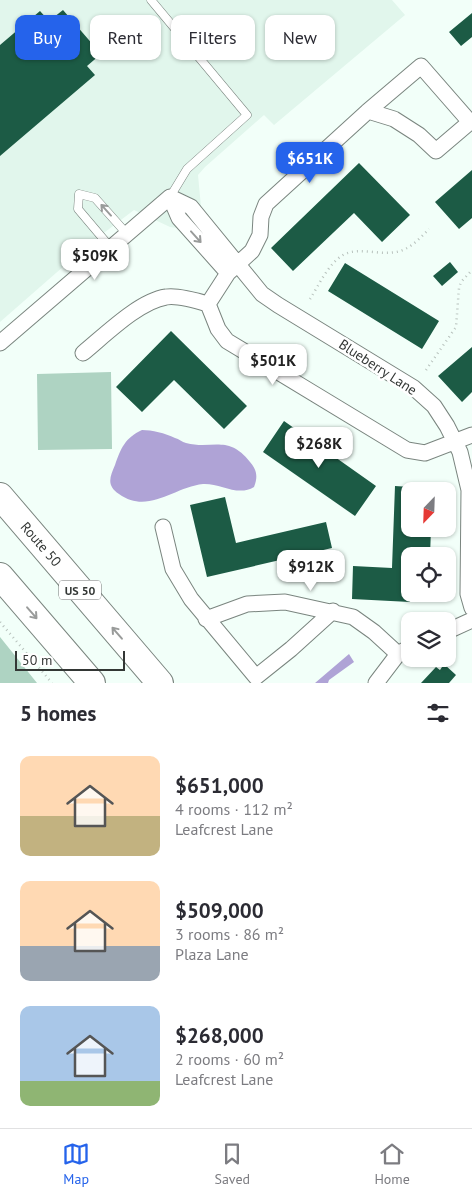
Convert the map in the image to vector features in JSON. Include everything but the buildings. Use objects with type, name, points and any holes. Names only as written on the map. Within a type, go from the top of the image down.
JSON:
[{"type":"highway","name":"Route 50","points":[[0,496],[160,683]]},
{"type":"highway","points":[[0,576],[92,683]]},
{"type":"street","points":[[208,304],[233,268],[252,251],[260,235],[261,217],[266,204],[368,111],[421,66],[470,122],[436,151],[418,134],[394,120],[368,111]]},
{"type":"street","points":[[0,343],[170,196]]},
{"type":"street","name":"Blueberry Lane","points":[[170,196],[179,218],[262,294],[414,388],[434,406],[455,443],[464,466],[470,490],[468,594],[472,608]]},
{"type":"street","points":[[82,353],[146,303],[168,296],[208,304]]},
{"type":"street","points":[[208,304],[218,329],[227,341],[407,450],[425,453],[472,436]]},
{"type":"street","points":[[163,527],[173,569],[190,599],[256,677],[333,612]]},
{"type":"street","points":[[206,619],[248,604],[285,602],[353,617],[401,648]]},
{"type":"street","points":[[456,627],[472,620]]},
{"type":"street","points":[[376,683],[401,654]]},
{"type":"lane","points":[[150,0],[248,115],[187,169],[170,196]]},
{"type":"lane","points":[[111,248],[78,209],[79,194],[95,198],[127,234]]},
{"type":"path","points":[[310,299],[335,262],[343,255],[353,252],[397,252],[406,249],[429,230]]},
{"type":"path","points":[[426,370],[456,326],[459,288],[461,282],[472,270]]},
{"type":"path","points":[[0,622],[52,683]]},
{"type":"shaded area","points":[[0,0],[392,0],[405,15],[274,125],[264,115],[205,167],[198,175],[201,207],[188,222],[177,228],[170,227],[134,210],[88,245],[0,322]]},
{"type":"shaded area","points":[[142,430],[163,433],[195,445],[220,445],[234,448],[242,453],[254,468],[256,480],[254,487],[242,491],[203,484],[192,486],[151,501],[140,502],[130,500],[115,491],[110,481],[124,444],[131,436]]},
{"type":"shaded area","points":[[349,654],[354,662],[329,680],[328,683],[315,683]]},
{"type":"green space","points":[[111,372],[112,449],[38,450],[37,374]]},
{"type":"green space","points":[[0,637],[37,683],[0,683]]}]
